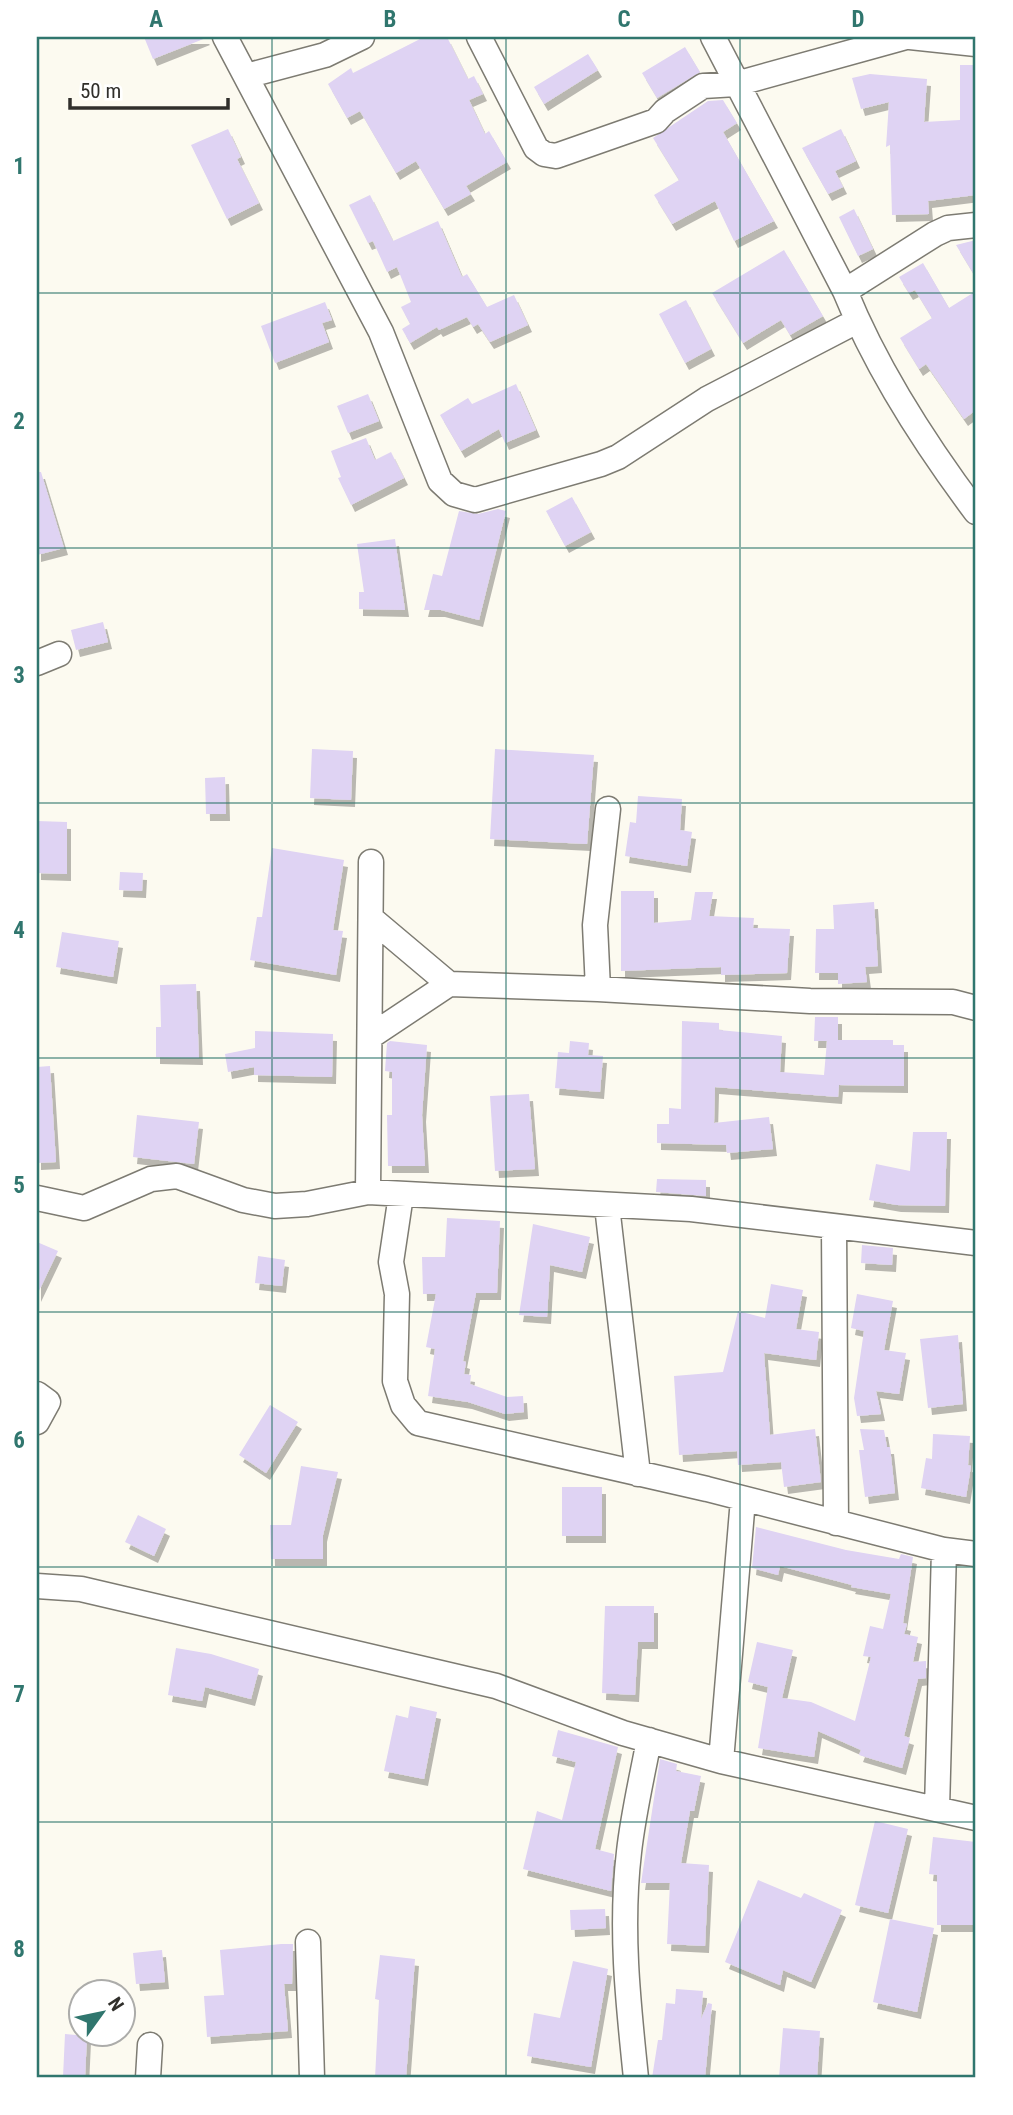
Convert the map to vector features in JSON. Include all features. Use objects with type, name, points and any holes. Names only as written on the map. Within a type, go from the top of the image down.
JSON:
[{"type":"street","points":[[225,37],[381,332],[440,481],[454,494],[475,500],[618,457],[707,400],[858,321]]},
{"type":"street","points":[[246,76],[325,55],[362,37]]},
{"type":"street","points":[[479,37],[536,148],[544,154],[556,156],[656,121],[665,111],[703,86],[736,84],[908,37],[976,44]]},
{"type":"street","points":[[713,37],[858,321],[936,460],[976,512]]},
{"type":"street","points":[[845,291],[935,234],[976,225]]},
{"type":"street","points":[[598,989],[595,925],[608,808]]},
{"type":"street","points":[[368,1192],[373,920],[371,862]]},
{"type":"street","points":[[373,920],[449,984]]},
{"type":"street","points":[[371,1036],[449,984],[810,1001],[953,1002],[976,1008]]},
{"type":"street","points":[[37,1198],[84,1208],[151,1179],[177,1176],[243,1200],[275,1206],[307,1204],[368,1192],[708,1210],[834,1228],[976,1243]]},
{"type":"street","points":[[401,1195],[391,1262],[397,1294],[395,1381],[403,1405],[418,1423],[944,1550],[976,1554]]},
{"type":"street","points":[[607,1206],[638,1474]]},
{"type":"street","points":[[834,1228],[836,1523]]},
{"type":"street","points":[[37,1394],[48,1402],[37,1422]]},
{"type":"street","points":[[721,1761],[743,1500]]},
{"type":"street","points":[[937,1809],[944,1550]]},
{"type":"street","points":[[37,1586],[81,1589],[496,1686],[649,1740],[721,1761],[976,1818]]},
{"type":"street","points":[[636,2078],[625,1965],[625,1918],[629,1849],[649,1740]]},
{"type":"street","points":[[308,1942],[312,2078]]},
{"type":"street","points":[[148,2078],[150,2045]]},
{"type":"building","points":[[144,37],[205,37],[206,38],[153,59]]},
{"type":"building","points":[[424,37],[447,37],[468,79],[474,76],[483,94],[469,100],[485,134],[489,131],[507,162],[466,186],[471,194],[444,209],[416,161],[396,173],[360,111],[347,118],[328,84],[351,68],[353,73]]},
{"type":"building","points":[[685,47],[700,72],[657,98],[642,73]]},
{"type":"building","points":[[588,54],[598,70],[544,104],[534,87]]},
{"type":"building","points":[[960,65],[976,65],[976,195],[928,201],[929,214],[892,215],[890,145],[886,147],[889,102],[861,109],[852,78],[870,74],[927,79],[924,122],[960,120]]},
{"type":"building","points":[[723,100],[737,123],[723,132],[774,221],[734,241],[715,201],[672,224],[654,195],[679,180],[653,138],[708,101]]},
{"type":"building","points":[[228,129],[241,157],[237,159],[259,203],[227,219],[191,145]]},
{"type":"building","points":[[841,129],[856,161],[835,171],[843,187],[828,194],[802,148]]},
{"type":"building","points":[[370,195],[393,241],[438,221],[462,277],[467,274],[487,307],[514,295],[528,325],[490,342],[478,324],[473,327],[467,317],[439,330],[437,327],[410,343],[402,329],[410,324],[401,307],[411,302],[397,267],[387,272],[373,241],[368,243],[349,205]]},
{"type":"building","points":[[854,209],[873,249],[858,256],[839,217]]},
{"type":"building","points":[[976,240],[976,278],[956,245]]},
{"type":"building","points":[[784,250],[823,316],[790,335],[781,320],[743,343],[712,293]]},
{"type":"building","points":[[923,263],[949,308],[976,291],[976,410],[964,419],[926,364],[919,369],[900,338],[932,318],[915,290],[909,293],[899,277]]},
{"type":"building","points":[[686,300],[711,349],[685,363],[659,314]]},
{"type":"building","points":[[325,302],[332,320],[322,323],[329,342],[275,363],[261,326]]},
{"type":"building","points":[[516,384],[536,430],[505,443],[499,429],[461,451],[440,415],[468,398],[472,404]]},
{"type":"building","points":[[368,394],[379,421],[348,433],[337,406]]},
{"type":"building","points":[[366,438],[375,460],[391,452],[404,478],[351,505],[338,478],[341,477],[331,451]]},
{"type":"building","points":[[37,472],[41,472],[64,548],[37,555]]},
{"type":"building","points":[[572,497],[591,532],[565,546],[546,511]]},
{"type":"building","points":[[498,509],[506,511],[479,620],[441,610],[424,610],[433,574],[442,576],[459,511],[478,514]]},
{"type":"building","points":[[395,539],[405,610],[359,609],[359,592],[364,592],[357,544]]},
{"type":"building","points":[[103,622],[108,642],[76,650],[71,630]]},
{"type":"building","points":[[312,749],[353,751],[351,800],[310,798]]},
{"type":"building","points":[[495,749],[594,755],[587,844],[490,839]]},
{"type":"building","points":[[225,777],[226,814],[206,814],[205,778]]},
{"type":"building","points":[[638,796],[682,799],[680,830],[692,832],[687,866],[625,856],[630,822],[636,823]]},
{"type":"building","points":[[37,821],[67,822],[67,874],[37,873]]},
{"type":"building","points":[[272,848],[344,860],[333,930],[343,931],[336,975],[250,960],[257,917],[262,917]]},
{"type":"building","points":[[120,872],[143,873],[142,891],[119,890]]},
{"type":"building","points":[[621,891],[654,891],[654,923],[691,920],[695,892],[713,892],[709,916],[754,918],[753,928],[790,929],[787,973],[721,975],[721,967],[621,971]]},
{"type":"building","points":[[874,902],[878,966],[865,967],[867,982],[838,984],[838,973],[815,973],[816,929],[834,929],[833,905]]},
{"type":"building","points":[[62,932],[119,941],[113,977],[56,967]]},
{"type":"building","points":[[196,984],[199,1058],[156,1057],[156,1027],[161,1027],[160,985]]},
{"type":"building","points":[[815,1017],[838,1017],[838,1040],[893,1040],[893,1045],[904,1045],[904,1086],[839,1085],[838,1097],[715,1087],[714,1123],[769,1117],[773,1149],[727,1153],[726,1145],[657,1143],[657,1124],[669,1124],[669,1108],[681,1109],[682,1021],[719,1023],[719,1030],[782,1036],[780,1072],[824,1075],[827,1041],[814,1041]]},
{"type":"building","points":[[255,1031],[333,1034],[332,1077],[254,1075],[254,1067],[228,1072],[225,1054],[255,1048]]},
{"type":"building","points":[[390,1041],[427,1045],[422,1115],[425,1166],[388,1166],[387,1115],[392,1115],[392,1072],[385,1071],[387,1043]]},
{"type":"building","points":[[570,1041],[589,1043],[588,1055],[603,1056],[600,1092],[555,1088],[558,1052],[569,1053]]},
{"type":"building","points":[[50,1066],[56,1162],[37,1163],[37,1067]]},
{"type":"building","points":[[529,1094],[535,1169],[495,1171],[490,1096]]},
{"type":"building","points":[[137,1115],[199,1122],[194,1164],[133,1157]]},
{"type":"building","points":[[913,1132],[947,1132],[945,1206],[897,1205],[869,1200],[876,1164],[910,1171]]},
{"type":"building","points":[[657,1179],[706,1180],[706,1196],[656,1192]]},
{"type":"building","points":[[447,1218],[500,1221],[497,1293],[476,1293],[463,1361],[466,1362],[464,1374],[471,1375],[470,1384],[507,1397],[523,1396],[524,1412],[505,1414],[468,1402],[428,1396],[435,1349],[426,1347],[436,1294],[423,1294],[422,1257],[445,1257]]},
{"type":"building","points":[[533,1224],[590,1237],[582,1272],[550,1265],[547,1317],[519,1315]]},
{"type":"building","points":[[37,1242],[58,1251],[37,1295]]},
{"type":"building","points":[[862,1245],[893,1248],[892,1265],[861,1263]]},
{"type":"building","points":[[258,1256],[285,1260],[282,1286],[255,1283]]},
{"type":"building","points":[[771,1284],[803,1290],[796,1329],[819,1332],[816,1360],[764,1353],[770,1435],[815,1429],[821,1482],[784,1487],[781,1462],[738,1465],[737,1451],[679,1455],[674,1376],[723,1372],[738,1311],[765,1318]]},
{"type":"building","points":[[857,1294],[893,1301],[884,1350],[906,1353],[899,1394],[876,1391],[881,1414],[857,1416],[854,1398],[864,1331],[851,1328]]},
{"type":"building","points":[[958,1335],[963,1404],[928,1408],[920,1339]]},
{"type":"building","points":[[270,1405],[298,1422],[266,1473],[239,1455]]},
{"type":"building","points":[[860,1429],[884,1430],[887,1447],[890,1447],[895,1493],[865,1497],[859,1450],[864,1450]]},
{"type":"building","points":[[933,1434],[970,1436],[968,1465],[971,1466],[966,1497],[921,1488],[926,1458],[932,1459]]},
{"type":"building","points":[[301,1466],[338,1472],[323,1535],[323,1559],[271,1559],[270,1525],[291,1525]]},
{"type":"building","points":[[562,1487],[602,1487],[602,1536],[562,1536]]},
{"type":"building","points":[[138,1515],[166,1529],[154,1556],[125,1542]]},
{"type":"building","points":[[756,1527],[846,1550],[899,1559],[901,1554],[913,1557],[903,1623],[907,1624],[904,1634],[918,1637],[913,1662],[926,1661],[926,1678],[918,1679],[904,1736],[910,1738],[902,1768],[859,1755],[861,1750],[818,1731],[814,1757],[758,1748],[768,1687],[748,1682],[757,1642],[793,1650],[782,1698],[811,1702],[855,1721],[871,1657],[863,1656],[870,1626],[883,1629],[891,1594],[851,1587],[852,1585],[780,1566],[778,1575],[752,1568]]},
{"type":"building","points":[[605,1606],[654,1606],[654,1642],[638,1642],[635,1695],[602,1693]]},
{"type":"building","points":[[176,1648],[211,1654],[259,1669],[251,1699],[205,1687],[202,1701],[168,1695]]},
{"type":"building","points":[[410,1706],[437,1712],[424,1779],[384,1771],[396,1715],[408,1718]]},
{"type":"building","points":[[558,1730],[618,1747],[595,1849],[614,1854],[611,1891],[523,1869],[537,1811],[562,1820],[576,1762],[552,1756]]},
{"type":"building","points":[[660,1759],[677,1764],[676,1771],[701,1776],[694,1811],[690,1811],[681,1863],[709,1865],[705,1946],[667,1944],[670,1883],[641,1883]]},
{"type":"building","points":[[875,1821],[908,1829],[888,1913],[855,1905]]},
{"type":"building","points":[[933,1837],[976,1842],[976,1925],[937,1925],[937,1875],[929,1874]]},
{"type":"building","points":[[758,1880],[801,1898],[804,1893],[842,1910],[811,1982],[783,1970],[780,1985],[725,1962]]},
{"type":"building","points":[[605,1909],[606,1928],[571,1930],[570,1910]]},
{"type":"building","points":[[890,1919],[934,1928],[917,2012],[873,2002]]},
{"type":"building","points":[[293,1944],[292,1984],[284,1984],[288,2031],[207,2037],[204,1996],[224,1995],[220,1950]]},
{"type":"building","points":[[162,1950],[165,1982],[136,1984],[133,1953]]},
{"type":"building","points":[[380,1955],[415,1959],[406,2078],[375,2078],[379,2000],[375,1999]]},
{"type":"building","points":[[573,1961],[608,1969],[591,2067],[527,2056],[534,2013],[560,2018]]},
{"type":"building","points":[[676,1989],[703,1991],[701,2019],[708,2003],[712,2004],[705,2078],[652,2078],[658,2040],[662,2040],[666,2003],[675,2004]]},
{"type":"building","points":[[783,2028],[820,2031],[817,2078],[779,2078]]},
{"type":"building","points":[[65,2034],[66,2048],[86,2048],[85,2078],[63,2077]]}]
